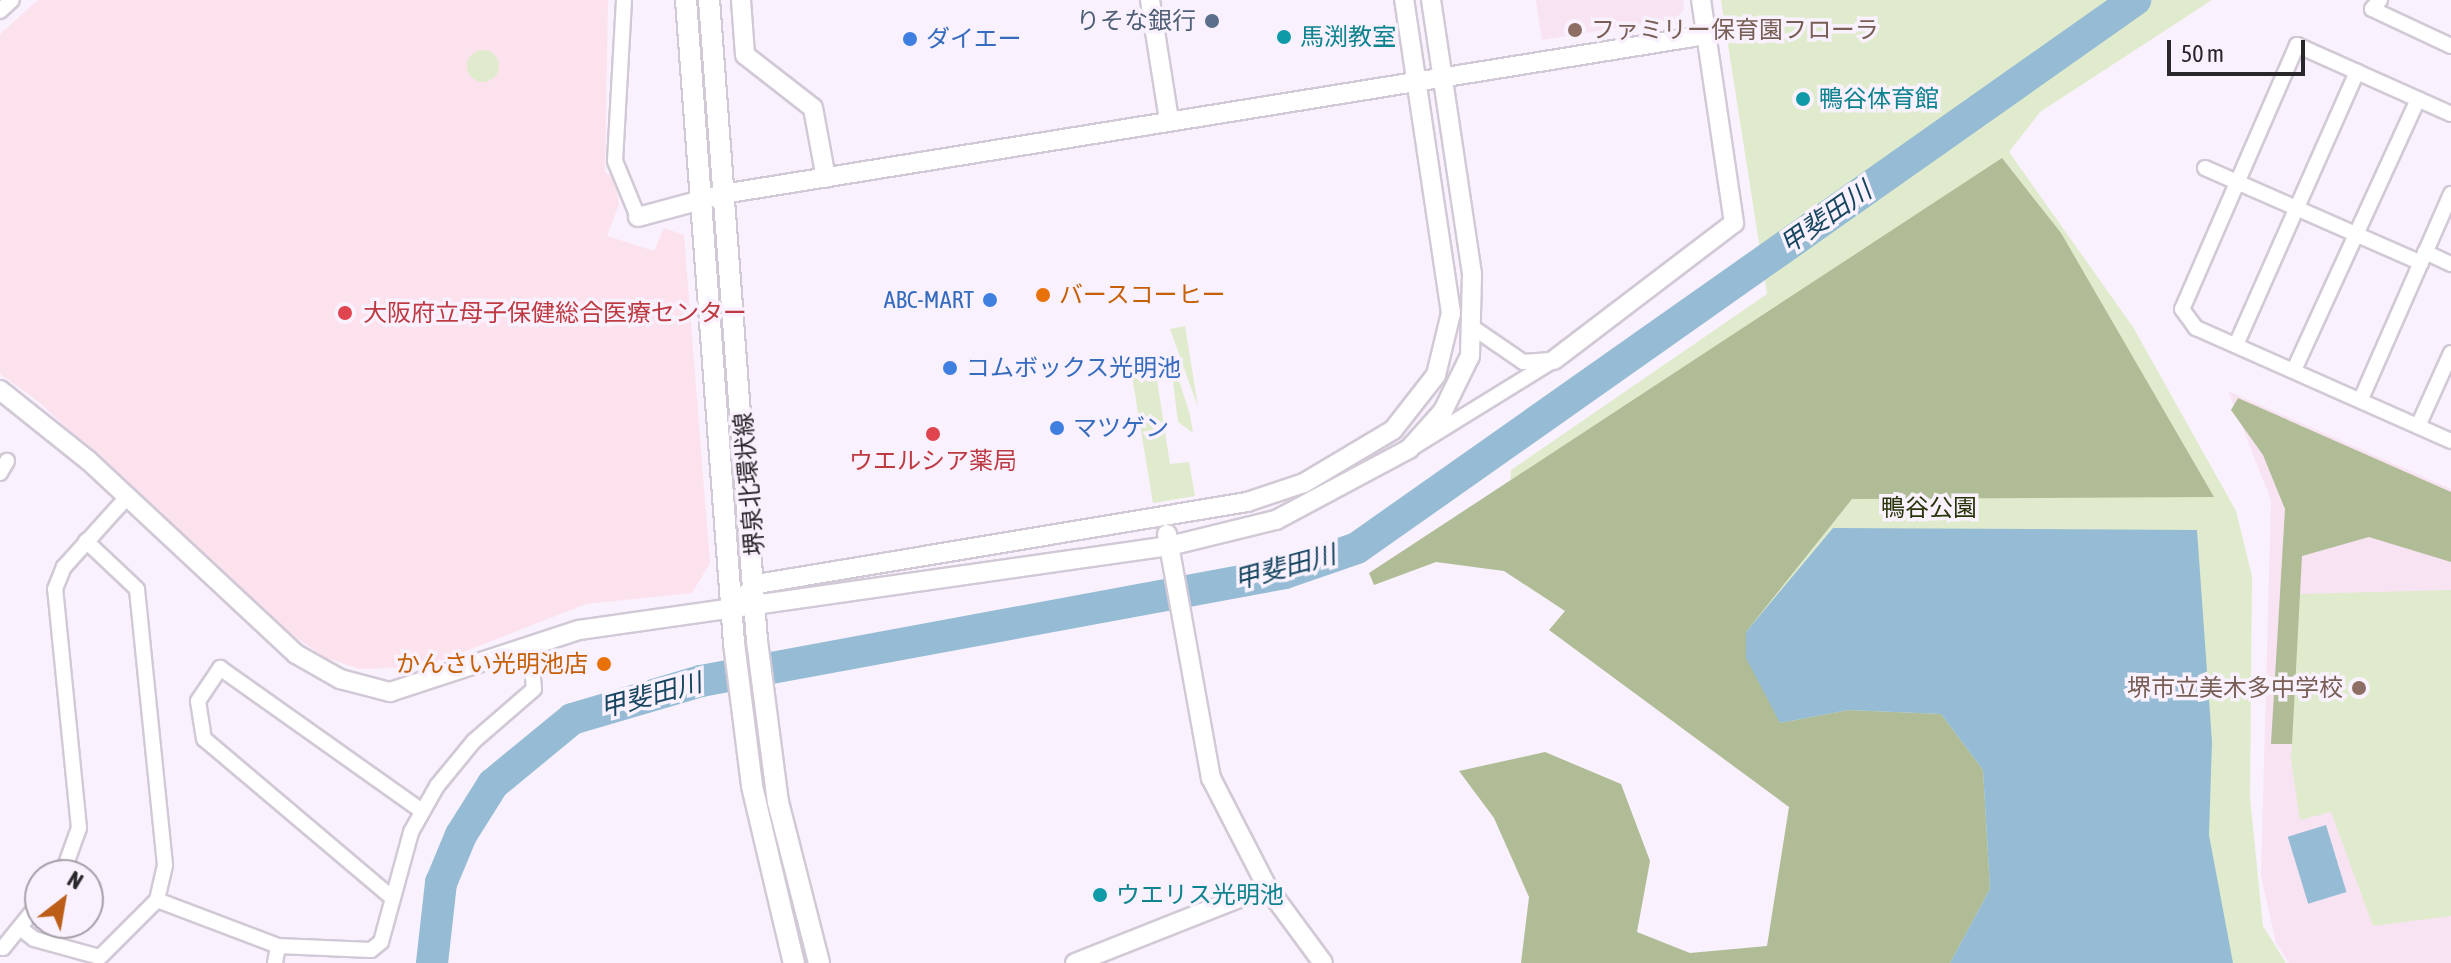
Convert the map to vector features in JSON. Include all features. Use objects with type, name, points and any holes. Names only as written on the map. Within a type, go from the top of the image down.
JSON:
[{"type":"main road","name":"堺泉北環状線","points":[[686,0],[731,609],[741,701],[752,786],[794,963]]},
{"type":"main road","name":"堺泉北環状線","points":[[709,0],[757,584],[759,654],[778,802],[819,963]]},
{"type":"street","points":[[0,11],[12,0]]},
{"type":"street","points":[[624,0],[615,161],[638,217],[723,194],[1443,75],[1706,35]]},
{"type":"street","points":[[741,0],[745,55],[813,108],[826,178]]},
{"type":"street","points":[[1150,0],[1169,120]]},
{"type":"street","points":[[731,609],[757,584],[1166,519],[1304,483],[1393,430],[1423,398],[1446,348],[1451,313],[1404,0]]},
{"type":"street","points":[[1409,449],[1458,387],[1475,329],[1431,0]]},
{"type":"street","points":[[0,390],[127,497],[287,646],[340,679],[411,690],[530,645],[610,625],[731,609],[756,610],[1169,546],[1276,520],[1409,449],[1554,360],[1734,223],[1701,0]]},
{"type":"street","points":[[2380,0],[2372,9],[2451,46]]},
{"type":"street","points":[[2451,114],[2297,45],[2182,309],[2196,328],[2451,441]]},
{"type":"street","points":[[2236,345],[2357,72]]},
{"type":"street","points":[[2294,370],[2418,99]]},
{"type":"street","points":[[2205,168],[2355,234],[2423,258],[2451,264]]},
{"type":"street","points":[[2361,399],[2451,194]]},
{"type":"street","points":[[1475,329],[1523,362],[1554,360]]},
{"type":"street","points":[[2418,426],[2451,353]]},
{"type":"street","points":[[68,859],[79,828],[53,616],[64,567],[127,497]]},
{"type":"street","points":[[1166,519],[1211,778],[1267,887],[1323,963]]},
{"type":"street","points":[[20,928],[34,939],[100,957],[157,900],[166,840],[137,589],[86,541]]},
{"type":"street","points":[[157,900],[278,946],[371,950],[381,942],[390,896],[422,811],[474,741],[534,689],[530,645]]},
{"type":"street","points":[[390,896],[204,739],[198,701],[220,668],[422,811]]},
{"type":"street","points":[[1075,963],[1267,887]]},
{"type":"street","points":[[3,948],[24,923]]},
{"type":"street","points":[[275,963],[278,946]]},
{"type":"shaded area","name":"大阪府立母子保健総合医療センター","points":[[38,0],[608,0],[605,172],[614,177],[619,204],[607,236],[654,251],[664,228],[684,235],[710,563],[692,593],[586,604],[425,667],[360,669],[326,658],[273,622],[39,402],[0,374],[0,34]]},
{"type":"shaded area","name":"ファミリー保育園フローラ","points":[[1536,0],[1683,0],[1684,9],[1676,19],[1542,40]]},
{"type":"shaded area","name":"堺市立美木多中学校","points":[[2228,391],[2451,489],[2451,963],[2289,963],[2276,943],[2261,876],[2271,500]]},
{"type":"green space","name":"鴨谷公園","points":[[1721,0],[2212,0],[2040,112],[2009,152],[2133,327],[2236,511],[2252,576],[2250,798],[2263,926],[2286,963],[1808,963],[1791,795],[1504,559],[1511,470],[1767,294]]},
{"type":"green space","points":[[483,50],[494,55],[499,66],[494,77],[483,82],[472,77],[467,66],[472,55]]},
{"type":"green space","points":[[2002,158],[2061,233],[2214,497],[1852,499],[1746,632],[1780,723],[1848,710],[1941,714],[1983,770],[1990,889],[1950,963],[1521,963],[1529,897],[1494,818],[1459,771],[1545,752],[1621,784],[1650,861],[1637,932],[1690,953],[1767,946],[1789,807],[1549,630],[1565,611],[1504,571],[1436,562],[1374,585],[1369,573]]},
{"type":"green space","points":[[1185,326],[1198,407],[1170,329]]},
{"type":"green space","points":[[1169,349],[1190,415],[1193,433],[1178,422]]},
{"type":"green space","points":[[1148,374],[1157,380],[1170,464],[1189,462],[1195,496],[1153,503],[1132,376]]},
{"type":"green space","points":[[2238,398],[2451,492],[2451,562],[2369,537],[2302,556],[2292,744],[2271,744],[2285,509],[2263,455],[2231,410]]},
{"type":"green space","points":[[2451,590],[2451,916],[2373,926],[2331,812],[2300,820],[2291,760],[2299,594]]},
{"type":"water","points":[[1833,528],[2197,530],[2212,742],[2209,835],[2233,963],[1950,963],[1990,889],[1983,770],[1941,714],[1848,710],[1780,723],[1746,658],[1746,632]]},
{"type":"water","points":[[2326,825],[2346,892],[2308,904],[2288,837]]},
{"type":"waterway","name":"甲斐田川","points":[[432,963],[441,883],[461,835],[493,784],[572,719],[701,681],[1285,573],[1357,548],[2135,0]]},
{"type":"place","name":"りそな銀行","points":[[1212,21]]},
{"type":"place","name":"ファミリー保育園フローラ","points":[[1575,30]]},
{"type":"place","name":"馬渕教室","points":[[1284,37]]},
{"type":"place","name":"ダイエー","points":[[910,39]]},
{"type":"place","name":"鴨谷体育館","points":[[1803,99]]},
{"type":"place","name":"バースコーヒー","points":[[1043,295]]},
{"type":"place","name":"ABC-MART","points":[[990,300]]},
{"type":"place","name":"大阪府立母子保健総合医療センター","points":[[345,313]]},
{"type":"place","name":"コムボックス光明池","points":[[950,368]]},
{"type":"place","name":"マツゲン","points":[[1057,428]]},
{"type":"place","name":"ウエルシア薬局","points":[[933,434]]},
{"type":"place","name":"かんさい光明池店","points":[[604,664]]},
{"type":"place","name":"堺市立美木多中学校","points":[[2359,688]]},
{"type":"place","name":"ウエリス光明池","points":[[1100,895]]}]
